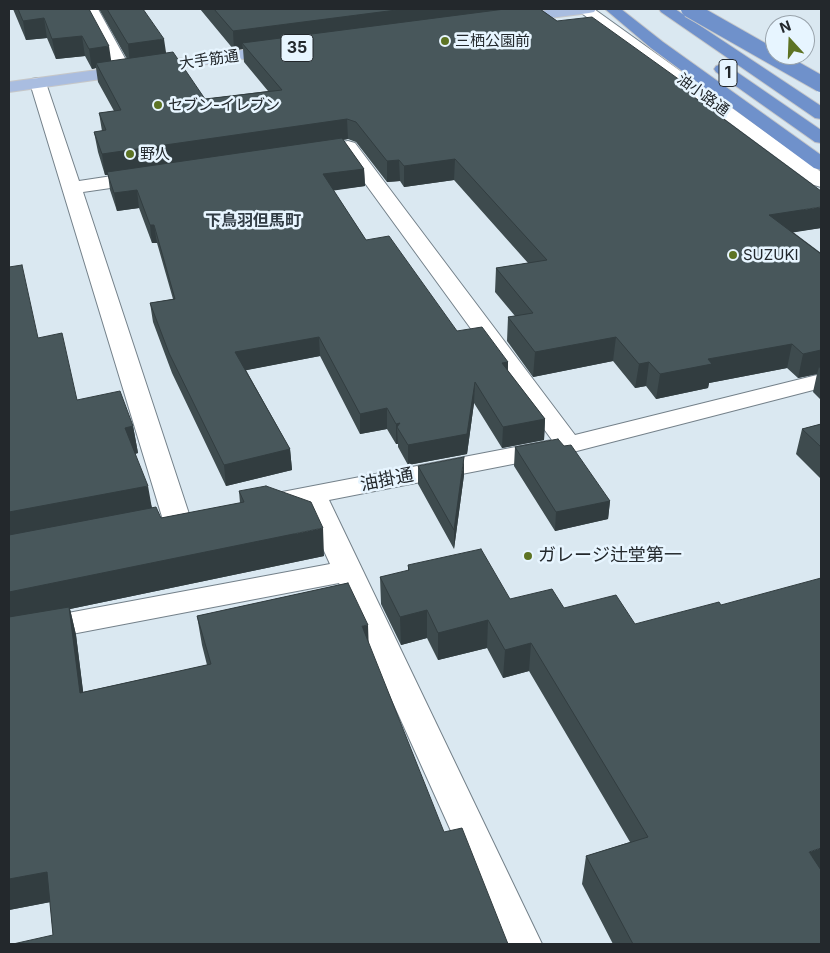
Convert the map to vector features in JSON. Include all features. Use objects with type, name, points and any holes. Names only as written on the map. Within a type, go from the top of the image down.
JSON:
[{"type":"highway","points":[[612,9],[657,45],[821,164]]},
{"type":"highway","points":[[634,9],[658,25]]},
{"type":"highway","name":"1","points":[[666,9],[821,114]]},
{"type":"highway","points":[[689,9],[821,84]]},
{"type":"highway","name":"1","points":[[706,58],[821,138]]},
{"type":"main road","points":[[494,22],[586,9]]},
{"type":"main road","name":"大手筋通","points":[[9,87],[299,48]]},
{"type":"street","points":[[91,9],[124,71]]},
{"type":"street","name":"油小路通","points":[[586,9],[821,182]]},
{"type":"street","points":[[699,9],[821,89]]},
{"type":"street","points":[[38,83],[72,188],[187,518],[149,526]]},
{"type":"street","points":[[318,152],[348,147],[569,446]]},
{"type":"street","points":[[72,188],[160,175]]},
{"type":"street","name":"油掛通","points":[[236,509],[569,446],[821,381]]},
{"type":"street","points":[[314,494],[522,944]]},
{"type":"street","points":[[9,635],[88,618],[349,571]]},
{"type":"building","points":[[18,9],[89,9],[109,46],[89,49],[82,36],[52,39],[44,18],[23,21]]},
{"type":"building","points":[[107,9],[143,9],[164,39],[128,44]]},
{"type":"building","points":[[214,9],[404,9],[233,31]]},
{"type":"building","points":[[505,9],[540,9],[557,21],[592,17],[691,88],[683,89],[821,191],[821,207],[769,215],[821,254],[821,350],[803,354],[792,344],[708,359],[712,364],[660,374],[649,362],[639,364],[616,337],[535,352],[508,317],[533,313],[496,268],[547,260],[455,159],[404,166],[399,160],[387,161],[356,122],[347,119],[102,154],[94,132],[106,130],[99,113],[121,110],[96,63],[173,52],[205,99],[282,90],[242,43]]},
{"type":"building","points":[[342,138],[364,169],[323,174],[366,240],[389,236],[457,331],[482,327],[508,362],[502,363],[545,419],[503,427],[475,382],[467,434],[408,445],[397,427],[400,423],[396,424],[387,408],[360,414],[319,337],[235,352],[290,449],[224,465],[169,353],[150,303],[175,299],[154,225],[150,225],[137,190],[114,193],[107,172]]},
{"type":"building","points":[[22,265],[38,338],[62,333],[77,400],[120,391],[133,426],[125,428],[148,486],[9,512],[9,267]]},
{"type":"building","points":[[821,424],[821,447],[802,429]]},
{"type":"building","points":[[558,439],[564,446],[571,445],[610,501],[556,512],[515,447]]},
{"type":"building","points":[[464,457],[454,530],[418,466]]},
{"type":"building","points":[[266,486],[311,502],[323,528],[9,592],[9,535],[156,507],[161,518],[244,502],[239,491]]},
{"type":"building","points":[[481,549],[510,599],[552,589],[564,608],[616,595],[635,624],[719,602],[721,605],[821,578],[821,848],[809,852],[821,870],[821,944],[633,944],[586,856],[648,837],[531,643],[505,650],[488,620],[438,633],[427,610],[400,617],[380,577],[409,570],[408,565]]},
{"type":"building","points":[[348,583],[368,625],[362,626],[444,832],[462,828],[508,944],[13,944],[53,935],[47,872],[9,879],[9,617],[69,607],[80,693],[211,664],[197,616]]},
{"type":"place","name":"三栖公園前","points":[[445,41]]},
{"type":"place","name":"セブン-イレブン","points":[[158,105]]},
{"type":"place","name":"野人","points":[[130,154]]},
{"type":"place","name":"SUZUKI","points":[[733,255]]},
{"type":"place","name":"ガレージ辻堂第一","points":[[528,556]]},
{"type":"district","name":"下鳥羽但馬町","points":[[253,221]]}]
